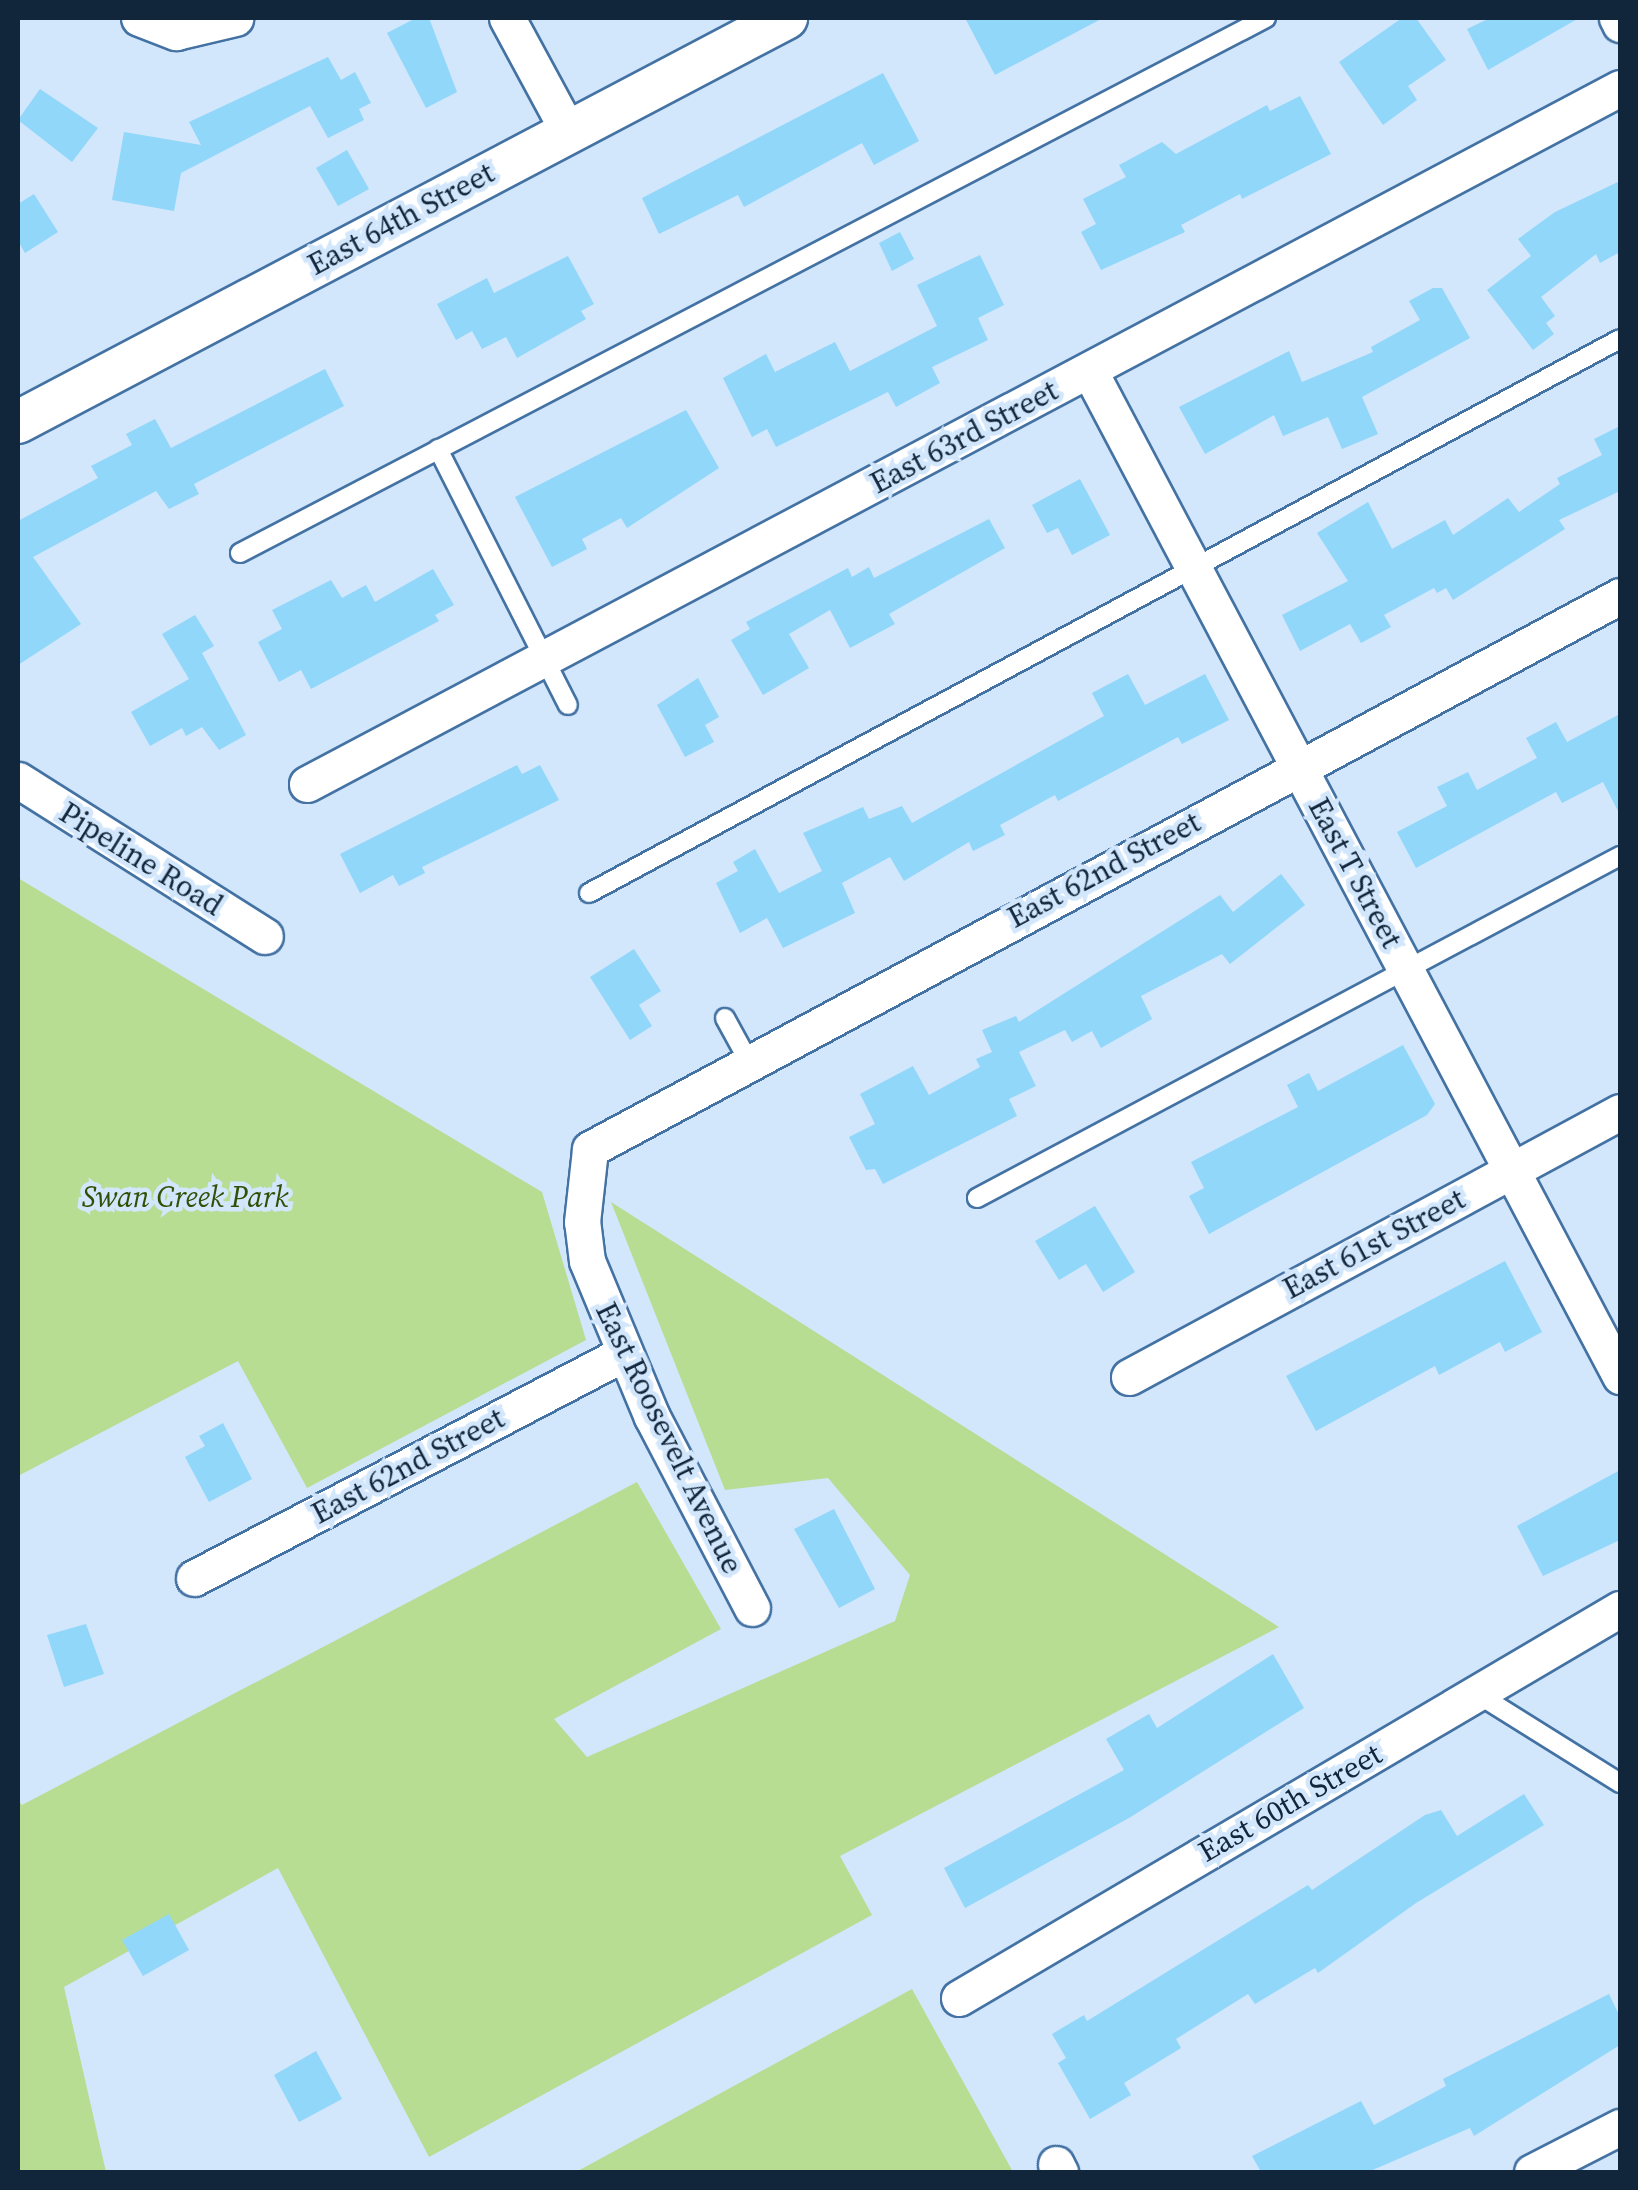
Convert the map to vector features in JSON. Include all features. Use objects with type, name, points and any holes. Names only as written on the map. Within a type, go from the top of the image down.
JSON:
[{"type":"street","points":[[139,18],[176,32],[235,18]]},
{"type":"street","points":[[507,18],[568,132]]},
{"type":"street","name":"East 64th Street","points":[[18,422],[786,18]]},
{"type":"street","name":"East 63rd Street","points":[[306,784],[1620,88]]},
{"type":"street","name":"East T Street","points":[[1089,370],[1618,1366]]},
{"type":"street","name":"East 62nd Street","points":[[590,1148],[1620,596]]},
{"type":"street","name":"Pipeline Road","points":[[18,780],[265,936]]},
{"type":"street","name":"East 61st Street","points":[[1129,1377],[1620,1112]]},
{"type":"street","name":"East Roosevelt Avenue","points":[[590,1148],[582,1222],[586,1261],[622,1354],[752,1608]]},
{"type":"street","name":"East 62nd Street","points":[[194,1578],[622,1354]]},
{"type":"street","name":"East 60th Street","points":[[959,1998],[1620,1609]]},
{"type":"street","points":[[1532,2172],[1620,2127]]},
{"type":"lane","points":[[240,553],[1266,18]]},
{"type":"lane","points":[[588,894],[1620,338]]},
{"type":"lane","points":[[438,450],[568,705]]},
{"type":"lane","points":[[977,1198],[1620,856]]},
{"type":"lane","points":[[726,1018],[748,1060]]},
{"type":"lane","points":[[1476,1694],[1620,1782]]},
{"type":"green space","name":"Swan Creek Park","points":[[18,878],[542,1192],[586,1340],[307,1488],[238,1361],[18,1476]]},
{"type":"green space","points":[[611,1202],[1279,1627],[840,1856],[872,1915],[429,2157],[278,1868],[64,1987],[106,2172],[18,2172],[18,1800],[22,1805],[637,1482],[721,1629],[554,1719],[587,1757],[895,1621],[910,1575],[828,1478],[725,1490]]},
{"type":"green space","points":[[912,1989],[1013,2172],[576,2172]]},
{"type":"building","points":[[416,18],[429,18],[457,92],[426,108],[387,33]]},
{"type":"building","points":[[965,18],[1103,18],[995,75]]},
{"type":"building","points":[[1402,18],[1416,18],[1446,60],[1408,86],[1417,100],[1383,125],[1339,62]]},
{"type":"building","points":[[1490,18],[1579,18],[1488,70],[1467,29]]},
{"type":"building","points":[[328,57],[341,80],[355,72],[371,103],[359,109],[364,120],[328,138],[310,106],[181,173],[174,211],[112,200],[124,132],[201,145],[189,122]]},
{"type":"building","points":[[883,73],[919,141],[874,165],[862,143],[744,207],[738,195],[659,234],[642,198]]},
{"type":"building","points":[[40,89],[98,128],[72,162],[18,120]]},
{"type":"building","points":[[1300,96],[1331,154],[1242,199],[1240,194],[1181,225],[1185,232],[1101,270],[1081,232],[1096,224],[1083,199],[1126,177],[1119,165],[1162,142],[1176,154],[1267,105],[1270,111]]},
{"type":"building","points":[[347,150],[369,189],[338,206],[316,168]]},
{"type":"building","points":[[1620,181],[1620,252],[1600,263],[1596,254],[1541,297],[1555,316],[1546,323],[1554,334],[1533,350],[1487,290],[1531,256],[1518,239],[1555,212]]},
{"type":"building","points":[[34,194],[58,232],[25,253],[18,241],[18,204]]},
{"type":"building","points":[[900,232],[914,259],[892,271],[879,243]]},
{"type":"building","points":[[980,255],[1004,305],[978,318],[988,340],[932,367],[940,383],[896,407],[888,392],[776,447],[767,429],[752,437],[723,378],[766,354],[775,372],[835,342],[850,371],[937,326],[917,285]]},
{"type":"building","points":[[568,256],[594,304],[581,311],[586,319],[517,358],[506,337],[482,349],[472,331],[456,340],[437,304],[487,278],[494,293]]},
{"type":"building","points":[[1433,288],[1442,288],[1470,338],[1362,397],[1378,434],[1342,449],[1328,417],[1283,436],[1274,415],[1205,454],[1179,407],[1289,351],[1302,382],[1373,352],[1371,347],[1420,320],[1409,301]]},
{"type":"building","points":[[325,369],[344,406],[194,484],[199,494],[169,509],[156,491],[33,557],[81,624],[18,665],[18,521],[98,478],[91,466],[132,445],[126,434],[155,419],[171,448]]},
{"type":"building","points":[[686,410],[719,468],[627,528],[621,518],[582,539],[587,549],[552,567],[515,497]]},
{"type":"building","points":[[1620,426],[1620,491],[1559,520],[1565,529],[1453,600],[1446,588],[1437,593],[1434,588],[1384,615],[1391,627],[1361,643],[1350,624],[1300,651],[1282,615],[1348,581],[1317,533],[1368,502],[1392,549],[1445,520],[1453,535],[1508,498],[1519,512],[1560,484],[1557,478],[1602,455],[1594,439]]},
{"type":"building","points":[[1080,479],[1110,535],[1072,555],[1058,528],[1047,533],[1032,505]]},
{"type":"building","points":[[989,519],[1005,548],[889,614],[895,624],[850,648],[830,610],[789,634],[809,668],[763,695],[731,640],[750,629],[746,622],[848,568],[852,577],[869,567],[874,578]]},
{"type":"building","points":[[433,569],[454,605],[435,615],[439,621],[311,689],[301,670],[279,682],[258,642],[282,629],[272,610],[331,580],[342,598],[366,585],[375,602]]},
{"type":"building","points":[[195,615],[214,646],[202,653],[246,735],[219,750],[202,727],[186,736],[182,728],[150,746],[131,712],[189,679],[162,634]]},
{"type":"building","points":[[1128,674],[1145,705],[1205,674],[1229,720],[1182,744],[1178,737],[1058,801],[1055,795],[1000,825],[1005,835],[973,851],[969,842],[904,881],[890,857],[842,883],[855,913],[783,948],[767,918],[740,933],[716,883],[738,871],[733,862],[755,849],[779,893],[822,871],[803,833],[863,807],[869,819],[902,806],[912,823],[1104,716],[1092,693]]},
{"type":"building","points":[[698,678],[719,717],[705,725],[714,742],[685,757],[657,705]]},
{"type":"building","points":[[1620,714],[1620,815],[1603,782],[1562,803],[1556,792],[1416,868],[1397,832],[1447,806],[1437,787],[1468,772],[1477,790],[1537,758],[1526,738],[1556,722],[1567,742]]},
{"type":"building","points":[[517,765],[522,774],[540,765],[559,800],[422,867],[425,873],[399,886],[393,875],[360,893],[340,854]]},
{"type":"building","points":[[1281,874],[1305,905],[1230,964],[1222,954],[1141,996],[1152,1019],[1101,1048],[1092,1031],[1072,1042],[1065,1030],[1019,1052],[1036,1086],[1009,1099],[1017,1116],[883,1184],[875,1169],[866,1170],[849,1137],[875,1124],[860,1094],[913,1066],[929,1095],[980,1067],[976,1059],[992,1052],[982,1030],[1016,1016],[1019,1022],[1220,895],[1233,912]]},
{"type":"building","points":[[634,949],[661,991],[639,1005],[652,1026],[630,1040],[590,977]]},
{"type":"building","points":[[1403,1045],[1435,1104],[1427,1115],[1209,1234],[1189,1196],[1204,1188],[1191,1162],[1298,1107],[1287,1085],[1309,1073],[1318,1091]]},
{"type":"building","points":[[1095,1206],[1135,1272],[1103,1292],[1086,1264],[1059,1280],[1035,1241]]},
{"type":"building","points":[[1505,1261],[1542,1332],[1505,1352],[1500,1342],[1439,1375],[1435,1366],[1316,1431],[1286,1376]]},
{"type":"building","points":[[223,1423],[252,1479],[209,1502],[185,1457],[205,1446],[199,1436]]},
{"type":"building","points":[[1620,1470],[1620,1540],[1543,1576],[1517,1526]]},
{"type":"building","points":[[834,1509],[875,1589],[839,1608],[794,1529]]},
{"type":"building","points":[[86,1624],[104,1674],[64,1687],[47,1635]]},
{"type":"building","points":[[1273,1654],[1304,1708],[1129,1818],[965,1908],[944,1868],[1124,1770],[1106,1739],[1149,1714],[1157,1728]]},
{"type":"building","points":[[1524,1794],[1544,1825],[1416,1903],[1318,1973],[1315,1968],[1255,2004],[1248,1994],[1176,2039],[1181,2048],[1124,2083],[1131,2095],[1090,2119],[1058,2063],[1066,2058],[1052,2034],[1084,2015],[1087,2021],[1308,1885],[1312,1890],[1425,1815],[1441,1810],[1457,1836]]},
{"type":"building","points":[[169,1914],[189,1950],[143,1976],[122,1940]]},
{"type":"building","points":[[1609,1994],[1620,2017],[1620,2045],[1474,2136],[1470,2128],[1368,2172],[1261,2172],[1252,2156],[1361,2101],[1374,2125],[1446,2086],[1443,2079]]},
{"type":"building","points":[[316,2051],[342,2099],[299,2122],[274,2075]]}]
